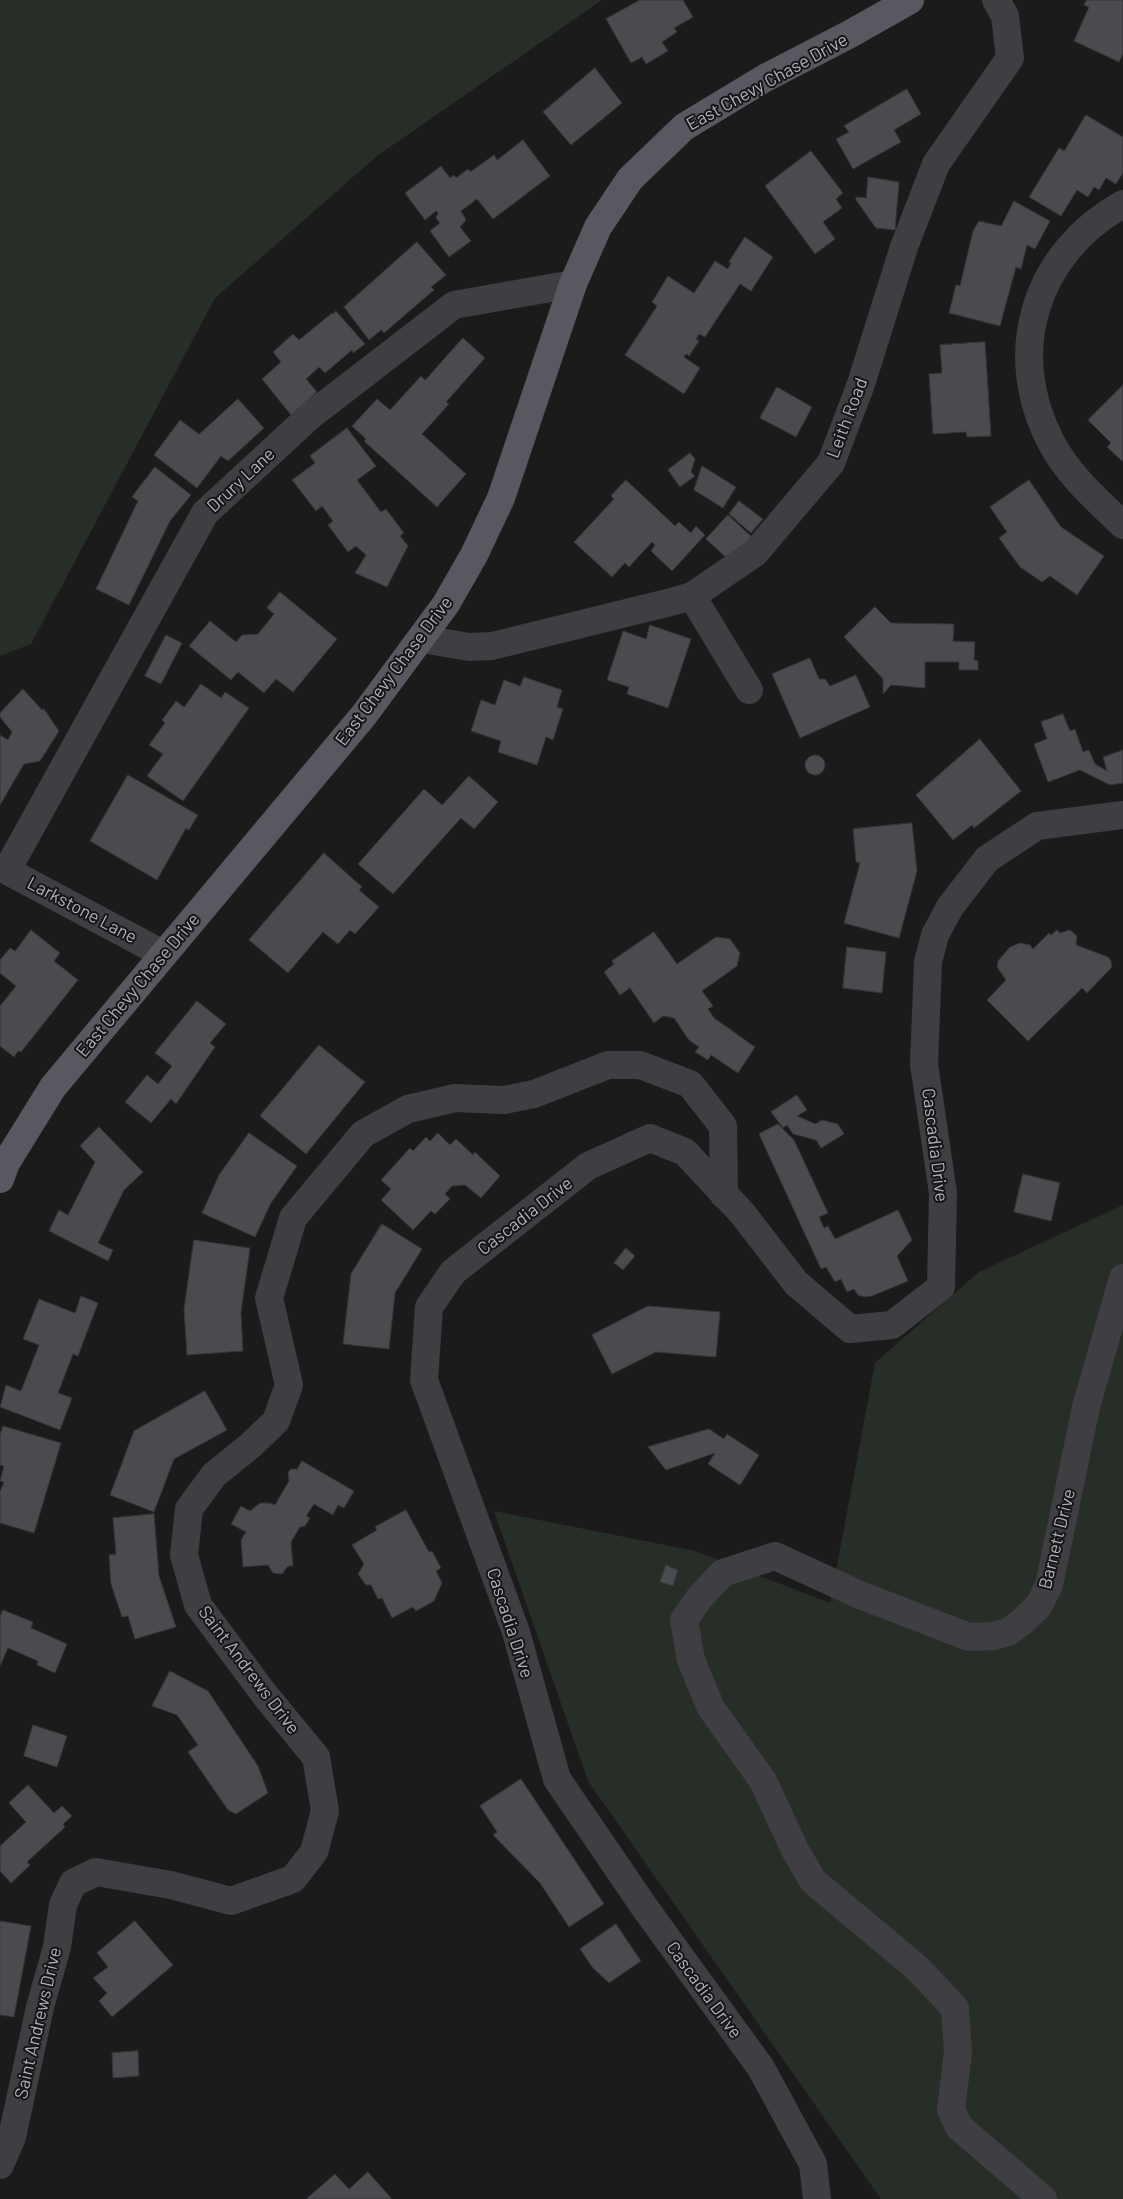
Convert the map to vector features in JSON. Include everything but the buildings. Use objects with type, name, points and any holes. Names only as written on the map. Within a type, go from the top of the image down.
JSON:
[{"type":"main road","name":"East Chevy Chase Drive","points":[[0,1179],[6,1163],[53,1086],[364,715],[446,604],[474,555],[501,498],[573,284],[598,227],[630,178],[684,128],[765,78],[850,34],[910,0]]},
{"type":"street","name":"Leith Road","points":[[422,639],[469,647],[492,646],[692,596],[755,554],[831,463],[861,384],[904,247],[936,164],[1010,58],[1005,16],[996,0]]},
{"type":"street","points":[[1123,204],[1109,211],[1062,256],[1046,281],[1034,310],[1029,346],[1030,383],[1033,402],[1052,444],[1078,480],[1123,525]]},
{"type":"street","name":"Drury Lane","points":[[4,868],[205,512],[310,416],[454,305],[573,284]]},
{"type":"street","points":[[692,596],[750,690]]},
{"type":"street","name":"Cascadia Drive","points":[[817,2199],[813,2164],[761,2068],[645,1908],[557,1779],[516,1632],[424,1380],[429,1307],[454,1272],[588,1166],[650,1138],[685,1152],[724,1194],[796,1282],[850,1329],[892,1325],[941,1287],[943,1194],[924,1064],[928,962],[935,935],[950,907],[988,859],[1037,826],[1123,815]]},
{"type":"street","name":"Larkstone Lane","points":[[4,868],[163,954]]},
{"type":"street","name":"Saint Andrews Drive","points":[[0,2165],[12,2137],[40,2007],[57,1947],[63,1905],[73,1883],[96,1872],[170,1885],[231,1901],[292,1878],[314,1852],[325,1811],[316,1757],[265,1695],[198,1604],[184,1555],[188,1509],[214,1475],[252,1445],[276,1421],[289,1385],[269,1298],[293,1218],[363,1134],[408,1109],[455,1098],[504,1100],[534,1094],[608,1065],[640,1065],[690,1084],[723,1126],[724,1194]]},
{"type":"street","name":"Barnett Drive","points":[[1043,2199],[959,2127],[952,2110],[958,2052],[955,2008],[916,1967],[813,1880],[794,1848],[763,1781],[711,1708],[691,1660],[684,1620],[700,1596],[723,1573],[775,1556],[860,1595],[968,1637],[994,1636],[1008,1632],[1022,1622],[1039,1604],[1049,1586],[1086,1407],[1123,1278]]},
{"type":"shaded area","points":[[0,0],[602,0],[377,156],[215,298],[31,644],[0,656]]},
{"type":"shaded area","points":[[1123,1205],[1123,2199],[881,2199],[588,1781],[494,1511],[695,1551],[830,1603],[875,1363],[979,1272]]}]
